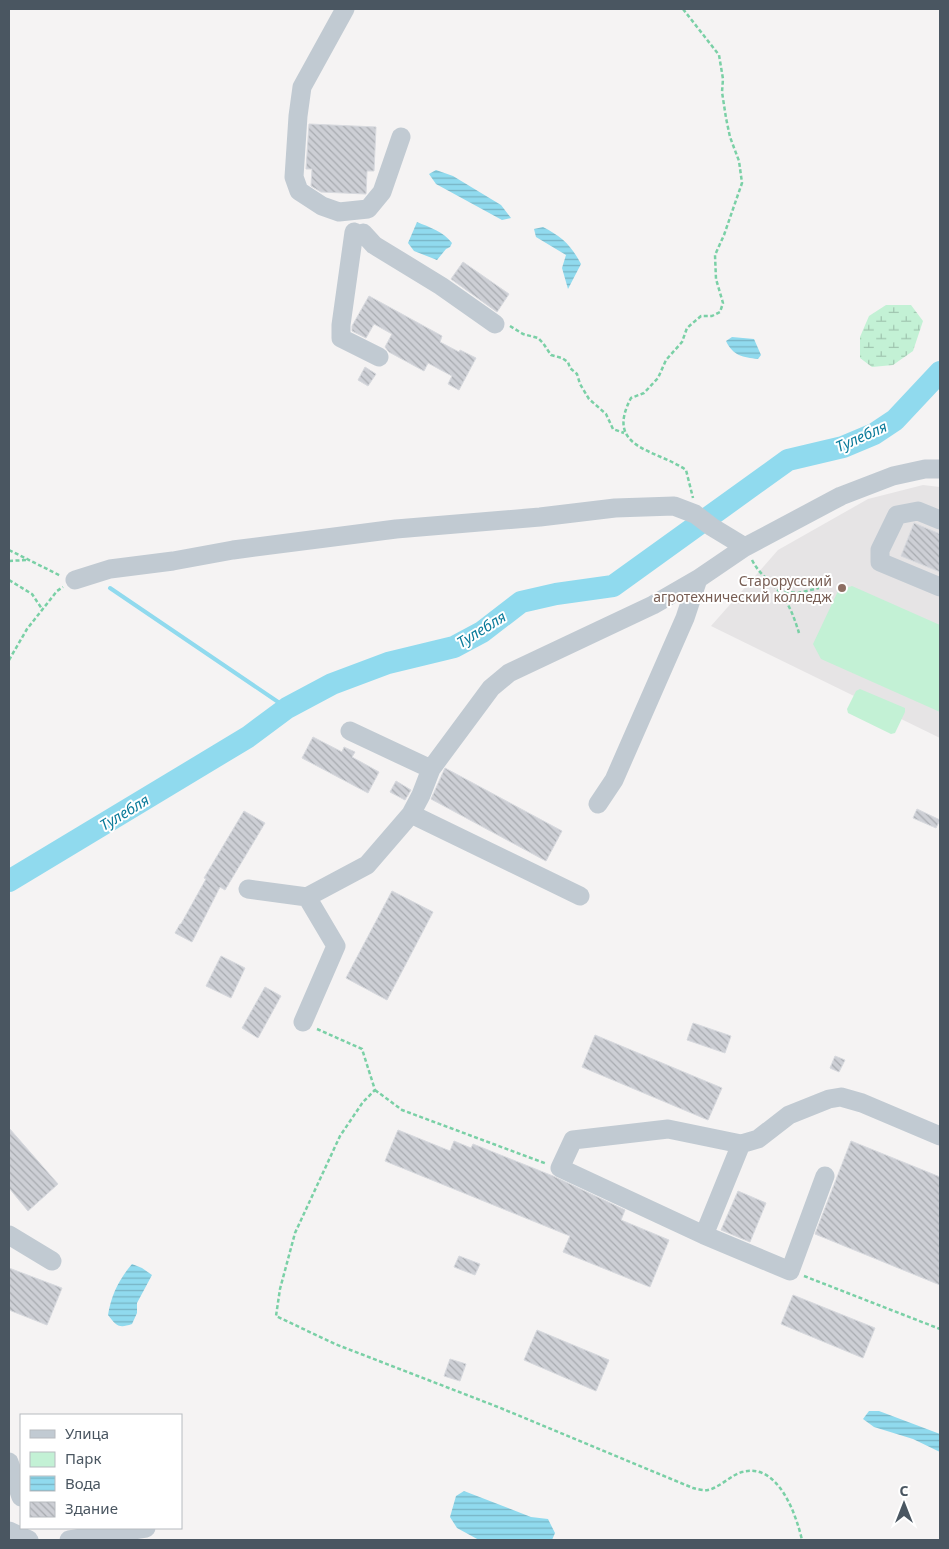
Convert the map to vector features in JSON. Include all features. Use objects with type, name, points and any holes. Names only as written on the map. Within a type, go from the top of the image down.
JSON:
[{"type":"street","points":[[345,9],[302,87],[294,177],[298,191],[322,206],[339,212],[368,209]]},
{"type":"street","points":[[379,357],[341,338],[341,325],[358,232],[368,221],[368,209],[382,192],[401,137]]},
{"type":"street","points":[[339,212],[358,232],[374,245],[441,286],[494,324]]},
{"type":"street","points":[[248,889],[307,897],[367,865],[411,814],[421,795],[430,769],[491,688],[509,673],[653,605],[698,579],[746,547],[842,496],[893,476],[925,469],[940,469]]},
{"type":"street","points":[[75,580],[110,570],[233,550],[396,529],[540,518],[615,508],[674,506],[695,514],[712,527],[746,547]]},
{"type":"street","points":[[940,520],[918,511],[897,515],[880,550],[880,562],[940,587]]},
{"type":"street","points":[[598,804],[614,780],[686,618],[698,579]]},
{"type":"street","points":[[350,731],[430,769]]},
{"type":"street","points":[[411,814],[580,896]]},
{"type":"street","points":[[304,1022],[336,946],[307,897]]},
{"type":"street","points":[[825,1176],[790,1271],[704,1235],[560,1168],[574,1140],[668,1129],[741,1144],[758,1139],[789,1114],[829,1099],[841,1097],[862,1103],[940,1136]]},
{"type":"street","points":[[704,1235],[741,1144]]},
{"type":"street","points":[[9,1234],[52,1261]]},
{"type":"street","points":[[9,1462],[20,1494]]},
{"type":"street","points":[[69,1540],[140,1529]]},
{"type":"street","points":[[9,1530],[29,1540]]},
{"type":"path","points":[[624,433],[623,425],[627,405],[631,398],[644,393],[658,378],[666,360],[682,342],[687,328],[701,316],[712,316],[720,312],[723,302],[716,279],[715,256],[742,183],[739,160],[730,137],[726,118],[719,55],[683,9]]},
{"type":"path","points":[[494,324],[509,326],[523,334],[538,338],[550,355],[562,358],[568,362],[570,368],[577,374],[580,384],[589,399],[606,414],[613,429],[624,433],[633,443],[648,452],[677,464],[686,470],[695,514]]},
{"type":"path","points":[[746,547],[755,567],[791,608],[799,633]]},
{"type":"path","points":[[9,550],[56,574],[75,580]]},
{"type":"path","points":[[9,561],[28,560]]},
{"type":"path","points":[[9,580],[32,594],[42,609]]},
{"type":"path","points":[[9,660],[27,629],[57,590],[75,580]]},
{"type":"path","points":[[778,591],[798,593],[819,588]]},
{"type":"path","points":[[304,1022],[362,1049],[375,1090],[402,1110],[560,1168]]},
{"type":"path","points":[[375,1090],[363,1102],[340,1136],[296,1233],[280,1289],[276,1316],[335,1344],[498,1407],[692,1488],[708,1490],[741,1472],[753,1470],[770,1476],[784,1493],[797,1521],[802,1540]]},
{"type":"path","points":[[790,1271],[940,1329]]},
{"type":"shaded area","name":"Старорусский агротехнический колледж","points":[[923,485],[940,487],[940,738],[711,626],[778,550],[868,499]]},
{"type":"green space","points":[[886,305],[911,305],[923,321],[913,351],[893,365],[872,367],[860,358],[860,337],[869,316]]},
{"type":"green space","points":[[852,586],[940,625],[940,712],[821,659],[813,644],[838,591]]},
{"type":"green space","points":[[860,689],[905,708],[895,733],[891,734],[848,713],[847,709],[856,691]]},
{"type":"water","points":[[436,170],[453,176],[501,205],[511,218],[502,220],[436,184],[429,174]]},
{"type":"water","points":[[417,222],[441,233],[452,243],[437,260],[414,251],[408,243]]},
{"type":"water","points":[[543,227],[556,234],[565,242],[581,264],[568,289],[562,268],[566,255],[536,237],[534,229]]},
{"type":"water","points":[[732,337],[754,339],[761,355],[758,359],[735,353],[726,341]]},
{"type":"water","points":[[132,1264],[152,1275],[137,1303],[137,1313],[132,1324],[120,1326],[115,1324],[108,1315],[116,1288]]},
{"type":"water","points":[[869,1411],[879,1411],[940,1434],[940,1452],[913,1439],[874,1427],[863,1419]]},
{"type":"water","points":[[464,1491],[531,1517],[548,1519],[555,1533],[552,1540],[479,1540],[457,1528],[450,1517],[456,1496]]},
{"type":"building","points":[[309,124],[376,127],[374,171],[367,171],[366,194],[321,192],[311,186],[312,169],[306,169]]},
{"type":"building","points":[[463,262],[509,294],[497,312],[451,279]]},
{"type":"building","points":[[369,296],[442,336],[440,342],[476,358],[459,390],[448,384],[452,376],[428,363],[424,371],[389,352],[385,347],[392,334],[374,324],[366,338],[352,331],[352,326]]},
{"type":"building","points":[[365,367],[376,374],[368,386],[358,380]]},
{"type":"building","points":[[914,523],[940,534],[940,572],[901,556]]},
{"type":"building","points":[[313,737],[342,752],[344,747],[355,752],[352,757],[379,772],[368,793],[302,758]]},
{"type":"building","points":[[445,768],[562,831],[546,861],[431,799]]},
{"type":"building","points":[[396,781],[411,790],[405,800],[390,792]]},
{"type":"building","points":[[917,809],[940,820],[936,828],[913,818]]},
{"type":"building","points":[[244,811],[265,823],[225,890],[220,887],[192,942],[175,933],[206,879],[204,878]]},
{"type":"building","points":[[392,891],[433,912],[387,1000],[346,978]]},
{"type":"building","points":[[221,956],[245,968],[231,998],[206,986]]},
{"type":"building","points":[[265,987],[281,996],[258,1038],[242,1028]]},
{"type":"building","points":[[693,1023],[731,1036],[725,1053],[687,1040]]},
{"type":"building","points":[[595,1035],[722,1088],[708,1120],[582,1067]]},
{"type":"building","points":[[835,1056],[845,1060],[839,1072],[830,1068]]},
{"type":"building","points":[[9,1128],[58,1184],[28,1211],[9,1188]]},
{"type":"building","points":[[398,1130],[450,1151],[454,1141],[471,1148],[473,1144],[553,1176],[625,1210],[621,1220],[669,1240],[650,1287],[563,1252],[570,1236],[385,1161]]},
{"type":"building","points":[[851,1141],[940,1177],[940,1285],[815,1234]]},
{"type":"building","points":[[738,1191],[766,1203],[750,1242],[721,1230]]},
{"type":"building","points":[[459,1256],[480,1264],[475,1275],[454,1267]]},
{"type":"building","points":[[9,1268],[62,1288],[47,1325],[9,1310]]},
{"type":"building","points":[[793,1295],[875,1328],[863,1358],[781,1324]]},
{"type":"building","points":[[537,1330],[609,1360],[596,1391],[524,1360]]},
{"type":"building","points":[[450,1359],[466,1364],[460,1381],[444,1376]]},
{"type":"waterway","name":"Тулебля","points":[[9,881],[248,737],[287,708],[332,684],[388,663],[454,647],[482,632],[521,602],[556,594],[613,586],[788,460],[843,447],[874,434],[895,420],[940,372]]},
{"type":"waterway","points":[[110,588],[287,708]]},
{"type":"place","name":"Старорусский агротехнический колледж","points":[[842,588]]}]
